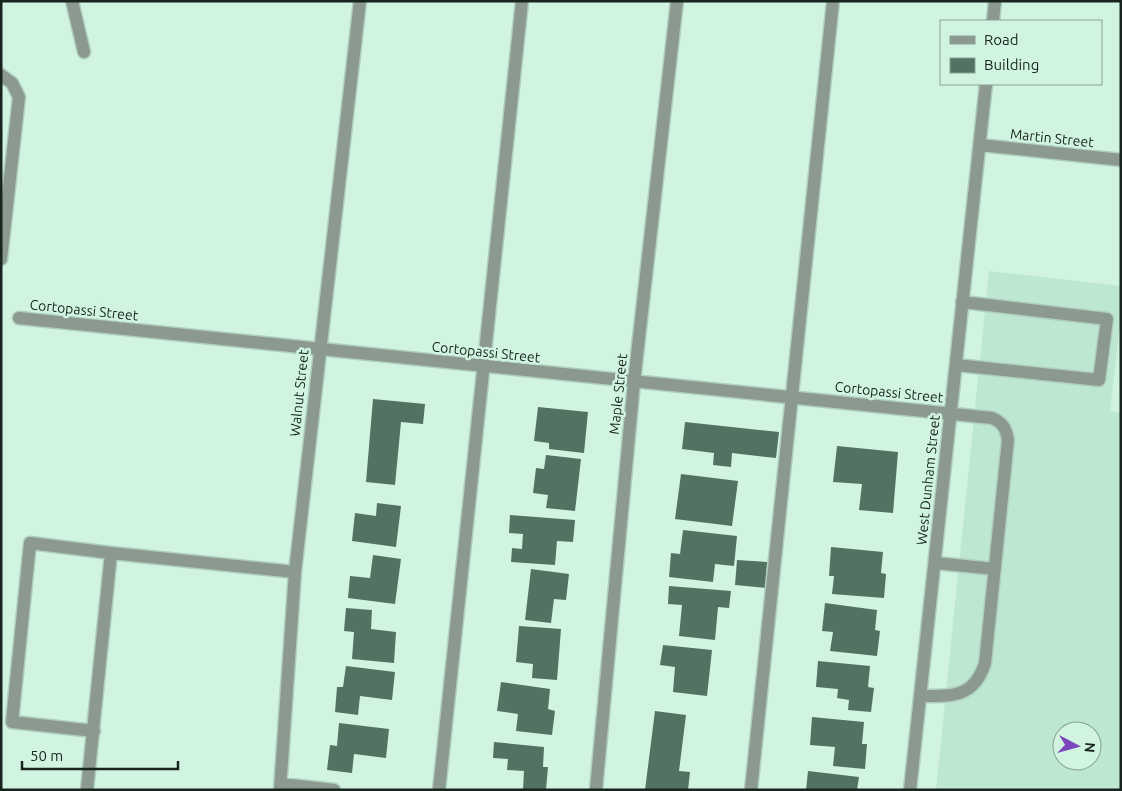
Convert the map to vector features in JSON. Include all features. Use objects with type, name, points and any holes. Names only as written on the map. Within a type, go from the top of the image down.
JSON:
[{"type":"street","points":[[72,1],[84,52]]},
{"type":"street","name":"Walnut Street","points":[[280,787],[295,572],[360,1]]},
{"type":"street","points":[[439,790],[482,366],[522,1]]},
{"type":"street","name":"Maple Street","points":[[596,790],[634,382],[677,1]]},
{"type":"street","points":[[751,790],[833,1]]},
{"type":"street","points":[[993,20],[995,1]]},
{"type":"street","points":[[1,75],[12,83],[19,96],[1,259]]},
{"type":"street","name":"West Dunham Street","points":[[910,790],[986,85]]},
{"type":"street","name":"Martin Street","points":[[980,145],[1121,160]]},
{"type":"street","points":[[956,365],[1099,380],[1107,319],[962,302]]},
{"type":"street","name":"Cortopassi Street","points":[[19,318],[992,418],[1000,421],[1006,428],[1008,440],[996,569]]},
{"type":"street","points":[[94,731],[12,722],[30,543],[295,572]]},
{"type":"street","points":[[87,790],[111,553]]},
{"type":"street","points":[[921,696],[959,694],[972,688],[980,678],[988,648],[996,569],[935,563]]},
{"type":"street","points":[[280,787],[334,790]]},
{"type":"shaded area","points":[[989,271],[1121,286],[1121,316],[1110,411],[1121,413],[1121,790],[936,790]]},
{"type":"building","points":[[373,399],[425,404],[423,424],[401,422],[395,485],[366,482]]},
{"type":"building","points":[[538,407],[588,412],[584,453],[549,449],[549,443],[534,441]]},
{"type":"building","points":[[685,422],[779,432],[776,458],[732,453],[731,467],[713,465],[714,453],[682,449]]},
{"type":"building","points":[[837,446],[898,452],[893,513],[859,510],[862,484],[833,482]]},
{"type":"building","points":[[546,455],[581,459],[575,511],[546,508],[548,495],[533,493],[536,468],[544,469]]},
{"type":"building","points":[[681,474],[738,481],[732,526],[675,519]]},
{"type":"building","points":[[377,503],[401,506],[396,547],[352,541],[355,513],[376,516]]},
{"type":"building","points":[[510,515],[575,520],[573,542],[557,541],[555,565],[511,562],[512,548],[522,549],[523,534],[509,533]]},
{"type":"building","points":[[683,530],[737,536],[734,566],[715,564],[713,582],[669,577],[671,553],[680,554]]},
{"type":"building","points":[[831,547],[883,552],[881,573],[886,574],[884,598],[832,594],[834,576],[829,576]]},
{"type":"building","points":[[373,555],[401,559],[395,604],[348,598],[350,576],[370,578]]},
{"type":"building","points":[[737,560],[767,562],[766,588],[735,585]]},
{"type":"building","points":[[531,569],[569,574],[566,600],[554,599],[551,623],[525,620]]},
{"type":"building","points":[[669,586],[731,591],[729,608],[718,607],[715,640],[679,636],[682,605],[668,604]]},
{"type":"building","points":[[825,603],[877,610],[875,630],[880,631],[877,656],[830,651],[833,632],[822,631]]},
{"type":"building","points":[[346,608],[372,610],[371,629],[396,632],[394,663],[352,659],[354,632],[344,631]]},
{"type":"building","points":[[519,626],[561,629],[557,680],[532,678],[533,664],[516,662]]},
{"type":"building","points":[[663,645],[712,650],[707,696],[673,692],[675,667],[660,665]]},
{"type":"building","points":[[818,661],[870,666],[868,687],[874,688],[871,712],[848,710],[849,700],[837,698],[838,689],[816,687]]},
{"type":"building","points":[[346,666],[395,672],[392,700],[360,696],[358,715],[335,712],[337,687],[343,687]]},
{"type":"building","points":[[501,682],[550,689],[548,709],[555,711],[552,735],[516,731],[518,714],[497,711]]},
{"type":"building","points":[[655,711],[686,715],[679,771],[690,772],[688,790],[645,790]]},
{"type":"building","points":[[812,717],[864,722],[862,744],[867,744],[865,769],[833,766],[835,747],[810,745]]},
{"type":"building","points":[[339,723],[389,729],[386,758],[354,754],[352,773],[327,770],[330,745],[337,746]]},
{"type":"building","points":[[494,742],[544,747],[543,767],[548,767],[546,790],[523,790],[524,771],[507,770],[508,759],[493,758]]},
{"type":"building","points":[[808,771],[859,777],[857,790],[806,790]]}]
